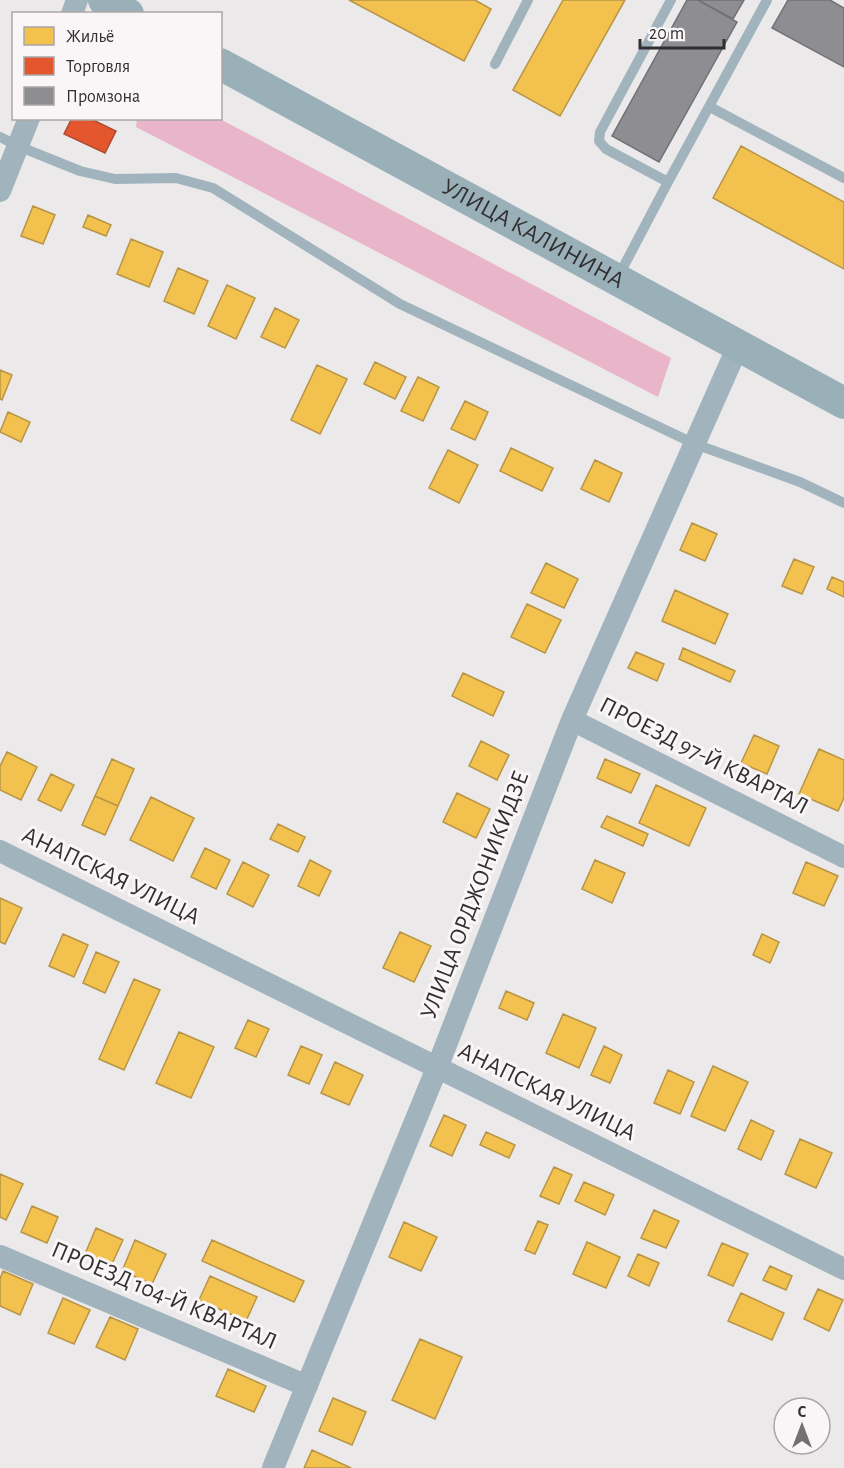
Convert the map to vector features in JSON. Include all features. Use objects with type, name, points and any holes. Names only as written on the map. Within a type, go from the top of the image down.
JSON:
[{"type":"main road","points":[[104,0],[125,12]]},
{"type":"main road","name":"УЛИЦА КАЛИНИНА","points":[[222,65],[844,403]]},
{"type":"street","points":[[0,191],[9,141],[27,120]]},
{"type":"street","name":"УЛИЦА ОРДЖОНИКИДЗЕ","points":[[273,1468],[437,1068],[572,720],[738,346]]},
{"type":"street","name":"ПРОЕЗД 97-Й КВАРТАЛ","points":[[572,720],[844,857]]},
{"type":"street","name":"АНАПСКАЯ УЛИЦА","points":[[0,851],[844,1269]]},
{"type":"street","name":"ПРОЕЗД 104-Й КВАРТАЛ","points":[[0,1256],[307,1386]]},
{"type":"lane","points":[[495,64],[528,0]]},
{"type":"lane","points":[[668,182],[606,149],[599,141],[600,132],[671,0]]},
{"type":"lane","points":[[617,279],[767,0]]},
{"type":"lane","points":[[710,107],[844,178]]},
{"type":"lane","points":[[9,141],[80,171],[115,179],[176,178],[213,188],[400,304],[695,444],[800,482],[844,503]]},
{"type":"shaded area","points":[[137,120],[222,120],[671,358],[658,397],[136,127]]},
{"type":"building: Жильё","points":[[349,0],[475,0],[491,9],[464,61]]},
{"type":"building: Жильё","points":[[563,0],[625,0],[560,116],[513,90]]},
{"type":"building: Жильё","points":[[741,146],[844,202],[844,269],[713,198]]},
{"type":"building: Жильё","points":[[33,206],[55,215],[43,244],[21,236]]},
{"type":"building: Жильё","points":[[88,215],[111,225],[106,236],[83,227]]},
{"type":"building: Жильё","points":[[131,239],[163,252],[149,287],[117,274]]},
{"type":"building: Жильё","points":[[178,268],[208,281],[194,314],[164,301]]},
{"type":"building: Жильё","points":[[227,285],[255,298],[236,339],[208,326]]},
{"type":"building: Жильё","points":[[275,308],[299,320],[285,348],[261,337]]},
{"type":"building: Жильё","points":[[375,362],[406,377],[395,399],[364,384]]},
{"type":"building: Жильё","points":[[317,365],[347,379],[320,434],[291,420]]},
{"type":"building: Жильё","points":[[0,370],[12,375],[2,400],[0,399]]},
{"type":"building: Жильё","points":[[418,377],[439,387],[423,421],[401,411]]},
{"type":"building: Жильё","points":[[465,401],[488,412],[475,440],[451,429]]},
{"type":"building: Жильё","points":[[8,412],[30,422],[21,442],[0,432]]},
{"type":"building: Жильё","points":[[511,448],[553,468],[542,491],[500,471]]},
{"type":"building: Жильё","points":[[448,450],[478,465],[459,503],[429,488]]},
{"type":"building: Жильё","points":[[595,460],[622,473],[609,502],[581,489]]},
{"type":"building: Жильё","points":[[692,523],[717,534],[705,561],[680,550]]},
{"type":"building: Жильё","points":[[794,559],[814,567],[802,594],[782,586]]},
{"type":"building: Жильё","points":[[546,563],[578,579],[564,608],[531,593]]},
{"type":"building: Жильё","points":[[832,577],[844,582],[844,597],[827,589]]},
{"type":"building: Жильё","points":[[675,590],[728,614],[715,644],[662,621]]},
{"type":"building: Жильё","points":[[527,604],[561,620],[545,653],[511,637]]},
{"type":"building: Жильё","points":[[683,648],[735,671],[730,682],[679,659]]},
{"type":"building: Жильё","points":[[636,652],[664,664],[657,681],[628,668]]},
{"type":"building: Жильё","points":[[463,673],[504,692],[493,716],[452,696]]},
{"type":"building: Жильё","points":[[754,735],[779,746],[767,774],[741,763]]},
{"type":"building: Жильё","points":[[481,741],[509,755],[497,780],[469,766]]},
{"type":"building: Жильё","points":[[819,749],[844,760],[844,798],[838,811],[799,794]]},
{"type":"building: Жильё","points":[[7,752],[37,767],[21,800],[0,790],[0,766]]},
{"type":"building: Жильё","points":[[112,759],[134,769],[118,806],[95,796]]},
{"type":"building: Жильё","points":[[605,759],[640,774],[631,793],[597,778]]},
{"type":"building: Жильё","points":[[51,774],[74,785],[61,811],[38,800]]},
{"type":"building: Жильё","points":[[656,785],[706,808],[689,846],[639,823]]},
{"type":"building: Жильё","points":[[457,793],[490,809],[476,838],[443,822]]},
{"type":"building: Жильё","points":[[95,796],[118,806],[105,835],[82,825]]},
{"type":"building: Жильё","points":[[151,797],[194,818],[173,861],[130,840]]},
{"type":"building: Жильё","points":[[607,816],[648,834],[643,846],[601,827]]},
{"type":"building: Жильё","points":[[278,824],[305,837],[298,852],[270,839]]},
{"type":"building: Жильё","points":[[205,848],[230,860],[216,889],[191,877]]},
{"type":"building: Жильё","points":[[310,860],[331,871],[319,896],[298,886]]},
{"type":"building: Жильё","points":[[595,860],[625,873],[612,903],[582,889]]},
{"type":"building: Жильё","points":[[243,862],[269,875],[253,907],[227,894]]},
{"type":"building: Жильё","points":[[806,862],[838,876],[824,906],[793,893]]},
{"type":"building: Жильё","points":[[0,898],[22,908],[5,944],[0,942]]},
{"type":"building: Жильё","points":[[400,932],[431,946],[414,982],[383,968]]},
{"type":"building: Жильё","points":[[63,934],[88,945],[74,977],[49,966]]},
{"type":"building: Жильё","points":[[762,934],[779,942],[770,963],[753,955]]},
{"type":"building: Жильё","points":[[96,952],[119,962],[105,993],[83,983]]},
{"type":"building: Жильё","points":[[134,979],[160,990],[124,1070],[99,1059]]},
{"type":"building: Жильё","points":[[506,991],[534,1003],[527,1020],[499,1008]]},
{"type":"building: Жильё","points":[[563,1014],[596,1028],[579,1068],[546,1053]]},
{"type":"building: Жильё","points":[[248,1020],[269,1029],[256,1057],[235,1048]]},
{"type":"building: Жильё","points":[[179,1032],[214,1047],[191,1098],[156,1083]]},
{"type":"building: Жильё","points":[[301,1046],[322,1055],[309,1084],[288,1075]]},
{"type":"building: Жильё","points":[[604,1046],[622,1055],[610,1083],[591,1075]]},
{"type":"building: Жильё","points":[[335,1062],[363,1075],[349,1105],[321,1093]]},
{"type":"building: Жильё","points":[[713,1066],[748,1082],[725,1131],[691,1116]]},
{"type":"building: Жильё","points":[[668,1070],[694,1082],[680,1114],[654,1103]]},
{"type":"building: Жильё","points":[[444,1115],[466,1125],[452,1156],[430,1146]]},
{"type":"building: Жильё","points":[[751,1120],[774,1131],[761,1160],[738,1149]]},
{"type":"building: Жильё","points":[[486,1132],[515,1145],[509,1158],[480,1145]]},
{"type":"building: Жильё","points":[[800,1139],[832,1153],[816,1188],[785,1174]]},
{"type":"building: Жильё","points":[[554,1167],[572,1175],[559,1204],[540,1196]]},
{"type":"building: Жильё","points":[[0,1174],[23,1184],[6,1220],[0,1217]]},
{"type":"building: Жильё","points":[[584,1182],[614,1195],[605,1215],[575,1201]]},
{"type":"building: Жильё","points":[[32,1206],[58,1217],[47,1243],[21,1232]]},
{"type":"building: Жильё","points":[[654,1210],[679,1221],[666,1248],[641,1238]]},
{"type":"building: Жильё","points":[[538,1221],[548,1225],[535,1254],[525,1250]]},
{"type":"building: Жильё","points":[[404,1222],[437,1237],[421,1271],[389,1257]]},
{"type":"building: Жильё","points":[[96,1228],[123,1240],[111,1266],[85,1254]]},
{"type":"building: Жильё","points":[[135,1240],[166,1254],[152,1284],[122,1271]]},
{"type":"building: Жильё","points":[[212,1240],[304,1281],[294,1302],[202,1261]]},
{"type":"building: Жильё","points":[[587,1242],[620,1257],[606,1288],[573,1274]]},
{"type":"building: Жильё","points":[[722,1243],[748,1254],[733,1286],[708,1275]]},
{"type":"building: Жильё","points":[[638,1254],[659,1263],[649,1286],[628,1276]]},
{"type":"building: Жильё","points":[[770,1266],[792,1276],[786,1290],[763,1280]]},
{"type":"building: Жильё","points":[[3,1271],[33,1284],[20,1315],[0,1306],[0,1279]]},
{"type":"building: Жильё","points":[[210,1276],[257,1297],[246,1321],[199,1300]]},
{"type":"building: Жильё","points":[[818,1289],[843,1300],[829,1331],[804,1319]]},
{"type":"building: Жильё","points":[[741,1293],[784,1313],[772,1340],[728,1321]]},
{"type":"building: Жильё","points":[[63,1298],[90,1310],[74,1344],[48,1333]]},
{"type":"building: Жильё","points":[[110,1317],[138,1329],[125,1360],[96,1347]]},
{"type":"building: Жильё","points":[[420,1339],[462,1357],[435,1419],[392,1400]]},
{"type":"building: Жильё","points":[[228,1369],[266,1386],[254,1412],[216,1396]]},
{"type":"building: Жильё","points":[[333,1398],[366,1412],[352,1445],[319,1431]]},
{"type":"building: Жильё","points":[[312,1450],[351,1468],[304,1468]]},
{"type":"building: Торговля","points":[[71,120],[93,120],[116,131],[105,153],[64,134]]},
{"type":"building: Промзона","points":[[687,0],[698,0],[737,22],[659,162],[612,136]]},
{"type":"building: Промзона","points":[[698,0],[744,0],[733,19]]},
{"type":"building: Промзона","points":[[788,0],[830,0],[844,8],[844,67],[772,28]]}]
